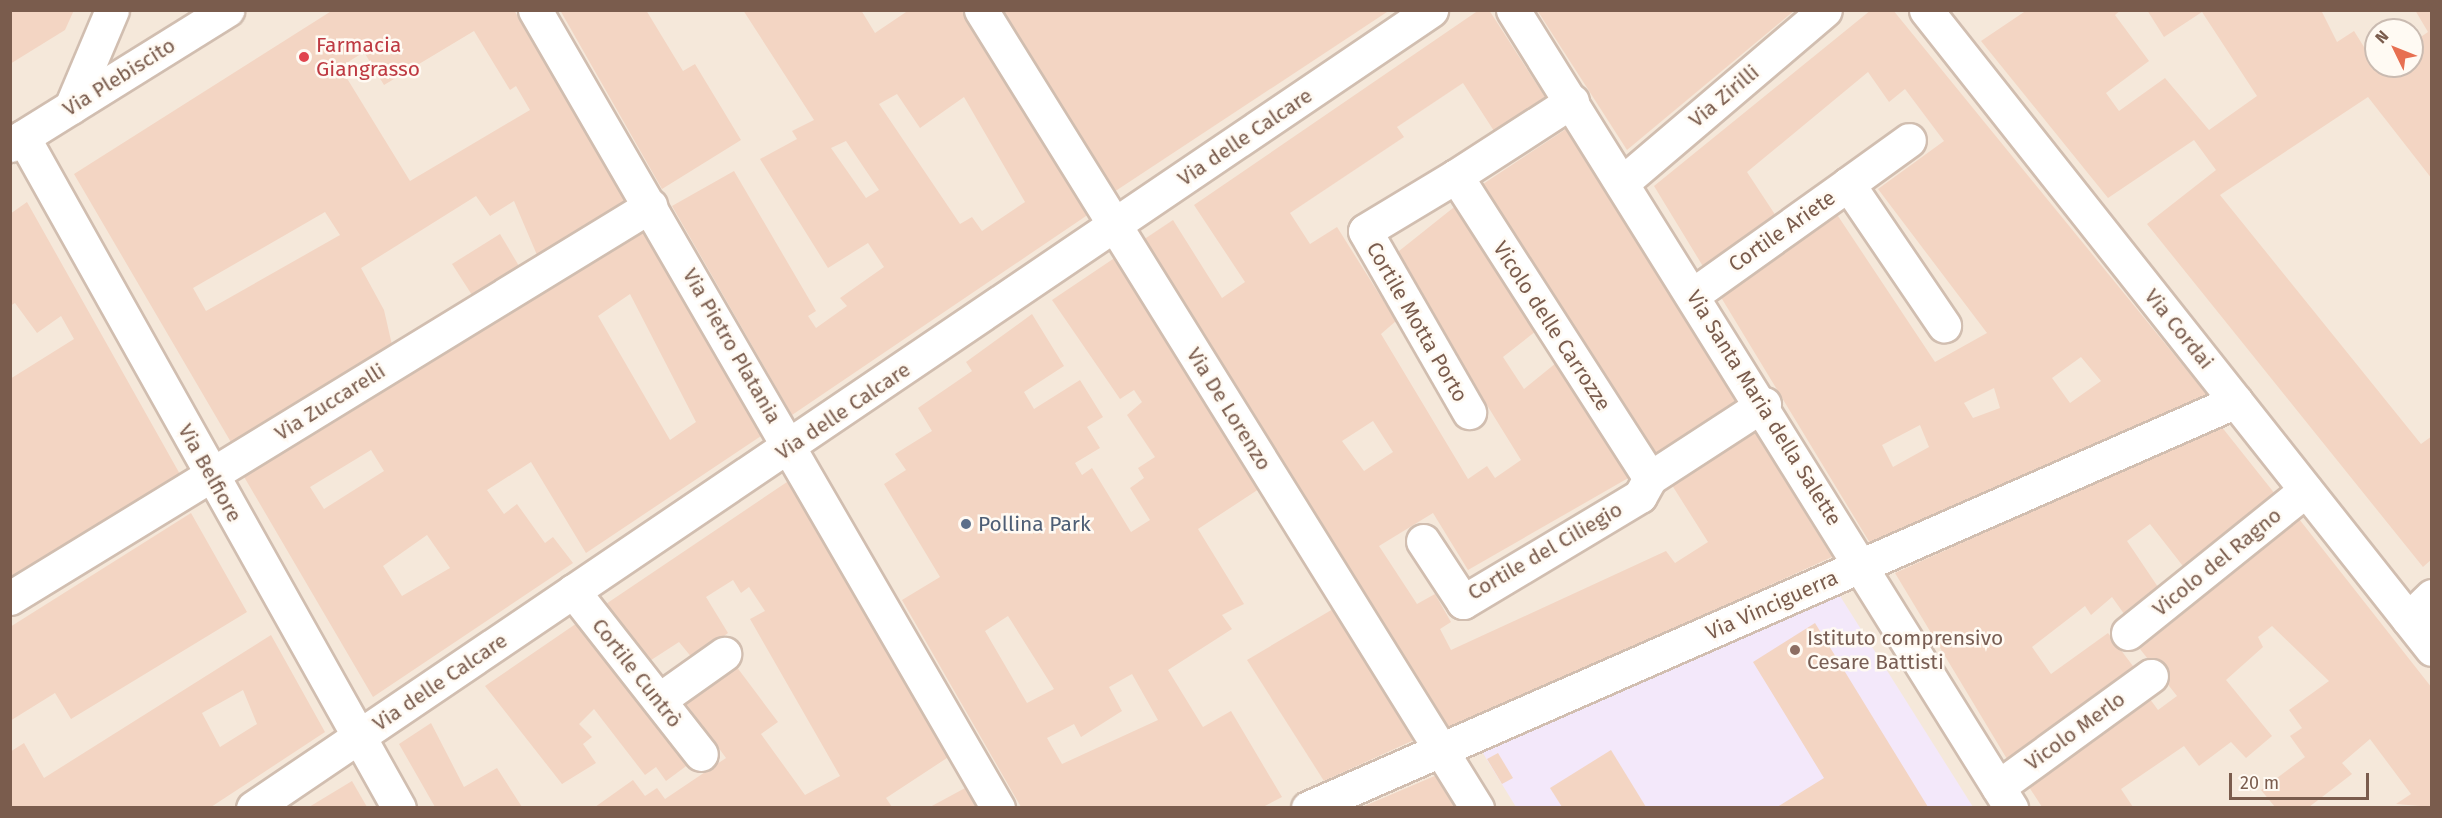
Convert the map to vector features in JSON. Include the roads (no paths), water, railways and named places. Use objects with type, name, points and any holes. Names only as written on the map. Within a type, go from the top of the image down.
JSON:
[{"type":"street","points":[[70,107],[112,10]]},
{"type":"street","name":"Via Plebiscito","points":[[17,141],[227,10]]},
{"type":"street","name":"Via Pietro Platania","points":[[536,10],[999,807]]},
{"type":"street","name":"Via De Lorenzo","points":[[981,10],[1477,807]]},
{"type":"street","name":"Via delle Calcare","points":[[253,807],[791,447],[1431,10]]},
{"type":"street","name":"Via Santa Maria della Salette","points":[[1513,10],[1764,404],[2005,797]]},
{"type":"street","name":"Via Zirilli","points":[[1623,182],[1825,10]]},
{"type":"street","name":"Via Cordai","points":[[1926,10],[2432,649]]},
{"type":"street","points":[[1456,176],[1572,101]]},
{"type":"street","points":[[1848,184],[1910,140]]},
{"type":"street","name":"Via Belfiore","points":[[17,141],[399,807]]},
{"type":"street","name":"Cortile Motta Porto","points":[[1456,176],[1365,231],[1469,412]]},
{"type":"street","name":"Vicolo delle Carrozze","points":[[1456,176],[1650,478]]},
{"type":"street","name":"Cortile Ariete","points":[[1694,294],[1848,184],[1944,325]]},
{"type":"street","name":"Via Zuccarelli","points":[[10,598],[650,206]]},
{"type":"street","name":"Via Vinciguerra","points":[[1308,807],[1862,566],[2236,400]]},
{"type":"street","points":[[1650,478],[1764,404]]},
{"type":"street","name":"Cortile del Ciliegio","points":[[1423,540],[1463,602],[1640,496],[1650,478]]},
{"type":"street","name":"Vicolo del Ragno","points":[[2128,633],[2306,490]]},
{"type":"street","name":"Cortile Cuntrò","points":[[573,591],[701,754]]},
{"type":"street","points":[[2408,619],[2432,596]]},
{"type":"street","points":[[658,700],[724,654]]},
{"type":"street","name":"Vicolo Merlo","points":[[2005,797],[2151,676]]},
{"type":"place","name":"Farmacia Giangrasso","points":[[304,57]]},
{"type":"place","name":"Pollina Park","points":[[966,524]]},
{"type":"place","name":"Istituto comprensivo Cesare Battisti","points":[[1795,650]]}]
